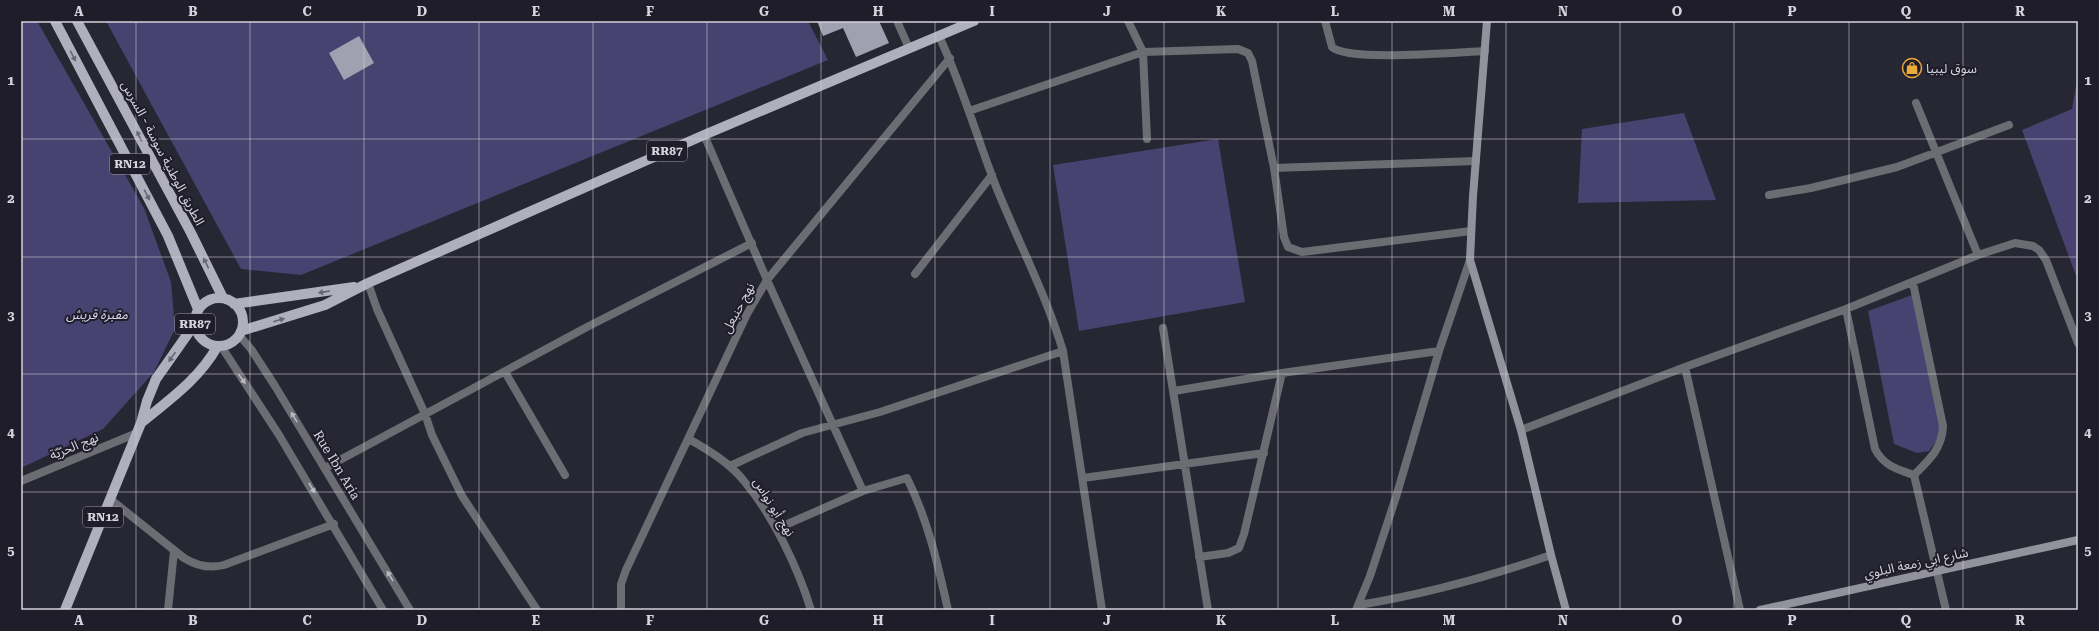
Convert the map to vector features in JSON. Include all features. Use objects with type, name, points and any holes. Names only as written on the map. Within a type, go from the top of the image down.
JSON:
[{"type":"main road","name":"RN12","points":[[55,21],[168,236],[198,309]]},
{"type":"main road","name":"الطريق الوطنية سوسة - السرس","points":[[77,21],[188,226],[223,298]]},
{"type":"main road","name":"RR87","points":[[365,285],[234,304],[223,298],[214,299],[205,302],[198,309],[194,325],[202,340],[209,345],[219,347],[231,343],[240,333],[325,305],[365,285],[704,135],[974,21]]},
{"type":"main road","points":[[234,304],[240,311],[243,321],[240,333]]},
{"type":"main road","name":"RN12","points":[[65,610],[141,423],[147,401],[156,379],[194,325]]},
{"type":"main road","name":"RN12","points":[[141,423],[179,393],[208,364],[219,347]]},
{"type":"street","points":[[897,21],[908,48]]},
{"type":"street","points":[[1128,21],[1143,52],[1147,139]]},
{"type":"street","points":[[1325,21],[1332,47],[1342,53],[1389,54],[1485,51]]},
{"type":"street","points":[[1358,607],[1396,497],[1439,351],[1470,260],[1486,21]]},
{"type":"street","points":[[939,36],[950,58],[992,175],[1052,314],[1064,352],[1102,610]]},
{"type":"street","points":[[969,110],[1143,52],[1233,49],[1248,53],[1252,61],[1274,168],[1284,237],[1288,247],[1296,251],[1471,231]]},
{"type":"street","name":"نهج حنبعل","points":[[623,608],[621,584],[626,570],[747,314],[767,280],[950,58]]},
{"type":"street","points":[[1916,103],[1978,255]]},
{"type":"street","points":[[1769,195],[1867,175],[1936,153],[2009,125]]},
{"type":"street","points":[[704,135],[767,280],[863,491]]},
{"type":"street","points":[[1274,168],[1476,161]]},
{"type":"street","points":[[915,274],[992,175]]},
{"type":"street","points":[[325,468],[752,243]]},
{"type":"street","points":[[1521,430],[1685,367],[1913,283],[1978,255],[2015,243],[2026,244],[2039,250],[2046,260],[2056,282],[2078,343]]},
{"type":"street","points":[[1470,260],[1521,430],[1551,555],[1566,610]]},
{"type":"street","points":[[1913,283],[1943,426],[1942,437],[1938,450],[1914,475]]},
{"type":"street","points":[[365,285],[425,414],[432,435],[462,496],[537,610]]},
{"type":"street","points":[[1846,308],[1875,449],[1880,459],[1888,466],[1914,475]]},
{"type":"street","points":[[1163,328],[1208,610]]},
{"type":"street","name":"Rue Ibn Aria","points":[[240,333],[275,386],[410,610]]},
{"type":"street","points":[[219,347],[279,435],[334,524],[383,610]]},
{"type":"street","points":[[1174,391],[1282,373],[1439,351]]},
{"type":"street","points":[[730,466],[802,433],[833,426],[1064,352]]},
{"type":"street","points":[[1685,367],[1740,610]]},
{"type":"street","points":[[505,372],[565,475]]},
{"type":"street","points":[[1199,557],[1228,553],[1239,548],[1244,534],[1264,453],[1282,373]]},
{"type":"street","name":"نهج الحرّيّة","points":[[21,481],[137,433]]},
{"type":"street","name":"نهج أبو نواس","points":[[688,439],[730,466],[744,481],[776,529],[798,572],[811,610]]},
{"type":"street","points":[[1083,478],[1264,453]]},
{"type":"street","points":[[1914,475],[1938,570],[1946,610]]},
{"type":"street","points":[[776,529],[863,491],[907,478],[922,512],[931,541],[948,610]]},
{"type":"street","points":[[110,499],[174,551],[197,565],[216,567],[258,554],[334,524]]},
{"type":"street","name":"شارع ابي زمعة البلوي","points":[[1760,610],[2078,540]]},
{"type":"street","points":[[168,610],[174,551]]},
{"type":"street","points":[[1358,607],[1454,586],[1509,570],[1551,555]]},
{"type":"green space","name":"مقبرة قريش","points":[[21,21],[37,21],[144,208],[171,282],[175,329],[154,372],[103,429],[21,468]]},
{"type":"green space","points":[[106,21],[808,21],[828,60],[301,275],[241,269]]},
{"type":"green space","points":[[2078,75],[2078,281],[2022,130],[2072,109]]},
{"type":"green space","points":[[1684,113],[1716,200],[1578,203],[1582,129]]},
{"type":"green space","points":[[1218,139],[1245,302],[1079,331],[1053,165]]},
{"type":"green space","points":[[1915,294],[1943,431],[1929,451],[1917,453],[1894,444],[1868,311]]},
{"type":"building","points":[[817,21],[879,21],[889,43],[856,57],[843,28],[823,36]]},
{"type":"building","points":[[359,36],[374,63],[344,80],[329,53]]},
{"type":"place","name":"سوق ليبيا","points":[[1912,68]]}]
